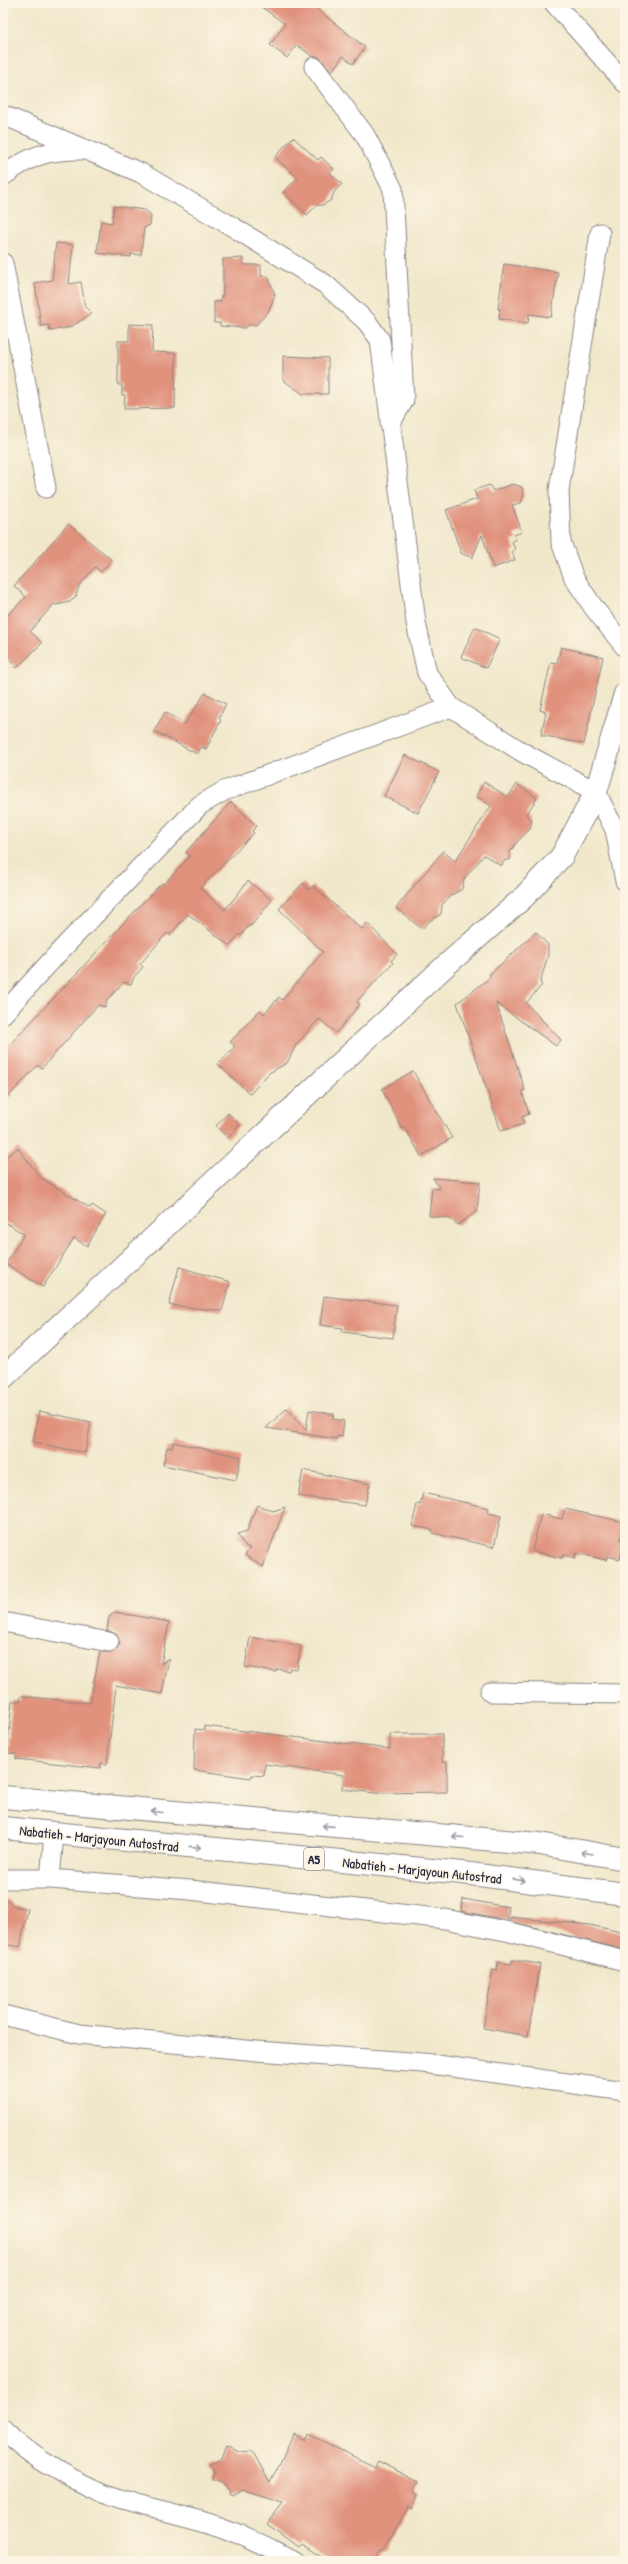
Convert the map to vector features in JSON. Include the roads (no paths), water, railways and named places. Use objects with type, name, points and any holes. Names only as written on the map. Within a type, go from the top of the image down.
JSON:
[{"type":"main road","points":[[3,1378],[427,983],[523,898],[562,856],[596,792],[625,694]]},
{"type":"main road","points":[[3,1797],[540,1844],[625,1859]]},
{"type":"main road","name":"Nabatieh - Marjayoun Autostrad","points":[[3,1828],[462,1873],[625,1894]]},
{"type":"street","points":[[554,3],[625,83]]},
{"type":"street","points":[[314,67],[365,135],[393,189],[404,400],[390,424]]},
{"type":"street","points":[[3,115],[141,173],[259,243],[324,284],[367,322],[380,340],[416,623],[427,673],[451,707],[522,752],[596,792],[615,830],[625,881]]},
{"type":"street","points":[[3,176],[26,160],[40,153],[85,150]]},
{"type":"street","points":[[600,233],[558,490],[561,542],[574,578],[594,608],[625,647]]},
{"type":"street","points":[[3,263],[46,488]]},
{"type":"street","points":[[3,1014],[60,950],[200,805],[224,791],[451,707]]},
{"type":"street","points":[[3,1622],[109,1642]]},
{"type":"street","points":[[490,1692],[625,1694]]},
{"type":"street","points":[[50,1879],[54,1834]]},
{"type":"street","points":[[3,1879],[50,1879],[205,1892],[445,1919],[510,1932],[625,1961]]},
{"type":"street","points":[[3,2015],[79,2034],[257,2052],[423,2063],[625,2091]]},
{"type":"street","points":[[3,2429],[21,2446],[95,2489],[118,2498],[208,2523],[266,2546],[294,2561]]}]
